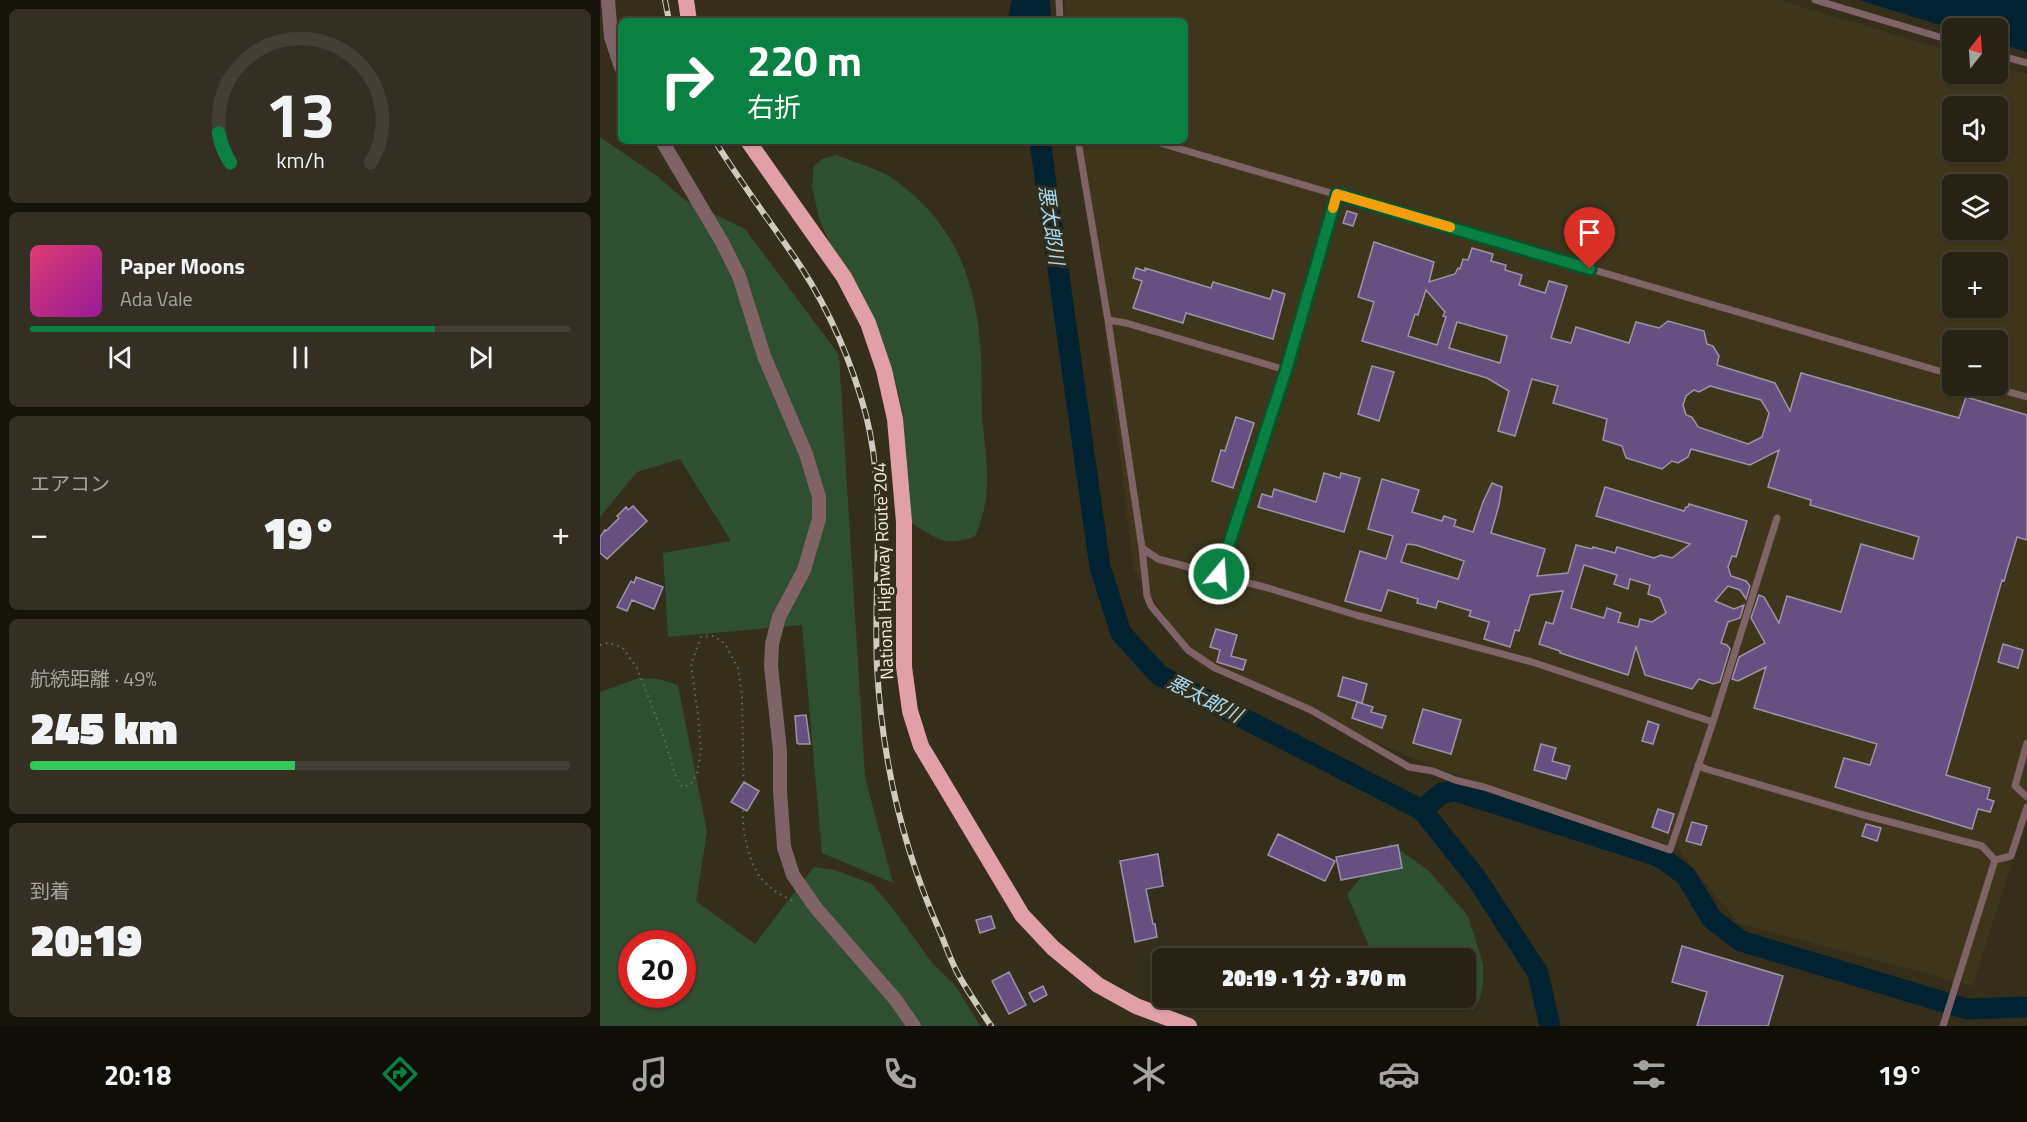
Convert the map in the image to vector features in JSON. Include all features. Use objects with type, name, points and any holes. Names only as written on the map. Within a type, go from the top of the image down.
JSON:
[{"type":"highway","points":[[686,0],[689,18]]},
{"type":"highway","name":"National Highway Route 204","points":[[750,144],[844,277],[868,323],[884,370],[895,419],[904,522],[904,667],[910,711],[921,746],[1022,915],[1053,948],[1098,985],[1136,1006],[1189,1026]]},
{"type":"street","points":[[608,0],[611,37],[618,58]]},
{"type":"street","points":[[664,144],[722,242],[739,276],[764,356],[806,454],[819,496],[819,519],[804,570],[779,617],[772,644],[771,666],[780,751],[784,847],[793,875],[817,910],[895,999],[914,1026]]},
{"type":"lane","points":[[1059,0],[1060,18]]},
{"type":"lane","points":[[1815,0],[1942,38]]},
{"type":"lane","points":[[2008,58],[2027,63]]},
{"type":"lane","points":[[1079,144],[1108,320],[1147,596],[1151,606],[1188,650],[1215,668],[1311,710],[1409,767],[1433,771],[1670,850],[1777,518]]},
{"type":"lane","points":[[1163,144],[1942,372]]},
{"type":"lane","points":[[1219,574],[1286,370],[1337,194]]},
{"type":"lane","points":[[1108,320],[1126,323],[1286,370]]},
{"type":"lane","points":[[2008,392],[2027,397]]},
{"type":"lane","points":[[1142,548],[1158,559],[1219,574],[1356,615],[1532,663],[1713,722]]},
{"type":"lane","points":[[2027,743],[2015,786],[2027,798]]},
{"type":"lane","points":[[1698,765],[1838,808],[1982,846],[1995,860]]},
{"type":"lane","points":[[1995,860],[2011,856],[2027,807]]},
{"type":"lane","points":[[1942,1026],[1995,860]]},
{"type":"path","points":[[600,645],[608,643],[622,647],[637,668],[662,732],[676,777],[682,787],[690,785],[697,773],[701,751],[691,664],[701,637],[714,636],[726,644],[738,668],[742,695],[744,800],[742,812],[743,828],[750,856],[760,877],[783,897],[817,910]]},
{"type":"shaded area","points":[[1066,0],[1779,0],[1942,49],[1942,84],[2008,84],[2008,69],[2027,74],[2027,813],[1973,986],[1738,923],[1676,847],[1431,766],[1197,664],[1134,570],[1081,144],[1188,144],[1188,18],[1066,18],[1064,6]]},
{"type":"green space","points":[[600,137],[657,176],[685,200],[745,229],[839,355],[865,777],[893,883],[822,853],[802,625],[668,637],[663,553],[731,541],[680,459],[637,472],[600,517]]},
{"type":"green space","points":[[837,155],[889,176],[916,197],[934,216],[948,236],[960,258],[968,280],[979,330],[987,491],[981,521],[975,536],[964,540],[941,540],[911,523],[903,446],[903,415],[894,376],[849,290],[819,218],[812,186],[814,166],[822,159]]},
{"type":"green space","points":[[639,678],[658,679],[678,685],[707,832],[696,901],[755,944],[814,867],[835,870],[872,884],[933,964],[957,988],[980,1026],[600,1026],[600,692]]},
{"type":"green space","points":[[1390,843],[1429,871],[1468,916],[1483,964],[1483,982],[1480,998],[1476,1005],[1476,948],[1370,948],[1347,894]]},
{"type":"water","points":[[1012,0],[1050,0],[1051,18],[1008,18]]},
{"type":"water","points":[[1859,0],[2027,0],[2027,52],[2008,46],[2008,18],[1942,18],[1942,26]]},
{"type":"building","points":[[1347,211],[1357,214],[1353,226],[1343,223]]},
{"type":"building","points":[[1374,242],[1434,262],[1429,282],[1455,274],[1458,268],[1460,269],[1463,259],[1468,260],[1472,248],[1493,254],[1491,261],[1506,265],[1505,270],[1522,275],[1519,285],[1545,293],[1549,281],[1567,286],[1551,338],[1571,343],[1576,327],[1629,343],[1636,322],[1659,328],[1668,321],[1704,331],[1707,344],[1713,346],[1719,356],[1717,365],[1775,383],[1790,411],[1801,373],[1959,418],[1966,397],[2027,415],[2027,540],[2017,537],[2004,581],[2002,580],[1946,775],[1990,788],[1987,799],[1994,801],[1990,812],[1978,809],[1972,829],[1835,787],[1844,758],[1870,765],[1877,744],[1754,708],[1766,667],[1738,681],[1732,679],[1739,657],[1765,643],[1751,618],[1759,595],[1764,597],[1779,623],[1787,596],[1841,612],[1861,544],[1913,559],[1919,537],[1810,505],[1811,500],[1768,487],[1779,450],[1750,465],[1691,449],[1688,457],[1678,463],[1672,461],[1662,469],[1626,458],[1622,446],[1603,440],[1607,419],[1553,403],[1558,386],[1532,379],[1515,436],[1498,431],[1509,391],[1487,378],[1362,341],[1374,302],[1358,297]],"holes":[[[1426,290],[1445,312],[1443,316],[1446,317],[1437,345],[1408,336]],[[1457,322],[1507,336],[1500,363],[1449,348]],[[1710,386],[1761,400],[1769,413],[1762,437],[1748,444],[1698,427],[1692,417],[1686,415],[1683,405],[1686,396],[1694,390],[1699,392]]]},
{"type":"building","points":[[1136,268],[1145,271],[1145,268],[1211,288],[1213,282],[1270,299],[1273,290],[1285,294],[1273,339],[1186,313],[1183,323],[1133,308],[1142,281],[1133,278]]},
{"type":"building","points":[[1372,366],[1394,372],[1379,421],[1358,414]]},
{"type":"building","points":[[1236,417],[1254,423],[1233,488],[1212,481],[1221,450],[1225,451]]},
{"type":"building","points":[[1324,473],[1340,478],[1341,473],[1360,478],[1344,532],[1258,507],[1262,494],[1272,497],[1274,489],[1316,502]]},
{"type":"building","points":[[1382,479],[1419,490],[1412,512],[1442,521],[1444,516],[1456,520],[1454,526],[1473,532],[1492,483],[1502,487],[1491,533],[1545,549],[1537,576],[1568,573],[1576,545],[1615,553],[1617,547],[1654,558],[1661,555],[1672,558],[1690,544],[1596,516],[1605,487],[1684,511],[1689,504],[1747,521],[1736,557],[1732,556],[1728,567],[1731,576],[1746,581],[1750,586],[1746,599],[1740,590],[1728,586],[1715,601],[1734,609],[1744,605],[1740,618],[1728,622],[1721,643],[1730,649],[1720,682],[1713,684],[1699,679],[1692,689],[1645,675],[1636,647],[1628,675],[1539,644],[1546,622],[1553,624],[1563,591],[1530,595],[1519,631],[1515,630],[1510,647],[1484,639],[1489,622],[1469,616],[1471,611],[1438,601],[1436,608],[1417,603],[1418,599],[1388,590],[1381,611],[1345,601],[1360,551],[1386,559],[1393,536],[1368,529]],"holes":[[[1407,544],[1464,561],[1458,579],[1401,562]],[[1584,565],[1617,575],[1614,584],[1628,589],[1630,579],[1650,585],[1648,594],[1660,598],[1666,613],[1652,622],[1640,619],[1638,627],[1618,622],[1621,613],[1607,608],[1604,618],[1571,608]]]},
{"type":"building","points":[[633,506],[647,521],[607,559],[600,553],[600,537],[619,518],[617,516],[626,507],[628,510]]},
{"type":"building","points":[[636,577],[663,587],[654,609],[632,600],[627,611],[617,607],[631,581],[634,583]]},
{"type":"building","points":[[1216,629],[1237,635],[1231,656],[1246,660],[1243,670],[1217,662],[1220,650],[1210,647]]},
{"type":"building","points":[[2003,644],[2023,650],[2018,668],[1998,662]]},
{"type":"building","points":[[1343,677],[1367,684],[1362,703],[1338,696]]},
{"type":"building","points":[[1357,702],[1373,707],[1371,712],[1386,716],[1382,728],[1352,718]]},
{"type":"building","points":[[1423,709],[1461,720],[1451,754],[1413,743]]},
{"type":"building","points":[[806,715],[810,744],[799,744],[797,743],[795,716]]},
{"type":"building","points":[[1648,721],[1659,725],[1653,744],[1642,741]]},
{"type":"building","points":[[1541,744],[1556,748],[1552,761],[1570,766],[1566,779],[1534,770]]},
{"type":"building","points":[[744,782],[759,791],[747,811],[731,802]]},
{"type":"building","points":[[1658,809],[1674,814],[1668,833],[1652,827]]},
{"type":"building","points":[[1692,822],[1707,826],[1701,845],[1686,841]]},
{"type":"building","points":[[1866,824],[1881,828],[1877,841],[1862,836]]},
{"type":"building","points":[[1278,834],[1335,861],[1325,881],[1268,855]]},
{"type":"building","points":[[1398,845],[1402,868],[1341,880],[1336,857]]},
{"type":"building","points":[[1158,854],[1163,886],[1146,889],[1157,937],[1135,942],[1120,861]]},
{"type":"building","points":[[991,916],[995,928],[980,933],[976,920]]},
{"type":"building","points":[[1682,946],[1783,976],[1768,1026],[1697,1026],[1707,992],[1672,982]]},
{"type":"building","points":[[1009,972],[1026,1005],[1009,1014],[992,981]]},
{"type":"building","points":[[1043,986],[1047,995],[1034,1002],[1029,993]]},
{"type":"waterway","name":"悪太郎川","points":[[1040,144],[1100,567],[1121,633],[1159,675],[1422,810],[1477,879],[1538,973],[1550,1026]]},
{"type":"waterway","points":[[1422,810],[1442,793],[1456,791],[1655,855],[1686,876],[1712,919],[1741,941],[1967,1009],[2027,1007]]},
{"type":"railway","points":[[665,0],[668,18]]},
{"type":"railway","points":[[717,144],[812,284],[847,357],[866,415],[876,477],[878,509],[877,667],[889,770],[905,837],[928,902],[955,969],[991,1026]]},
{"type":"slow traffic","points":[[1333,208],[1337,194],[1450,227]]},
{"type":"route","points":[[1219,574],[1286,370],[1337,194],[1590,269]]}]
